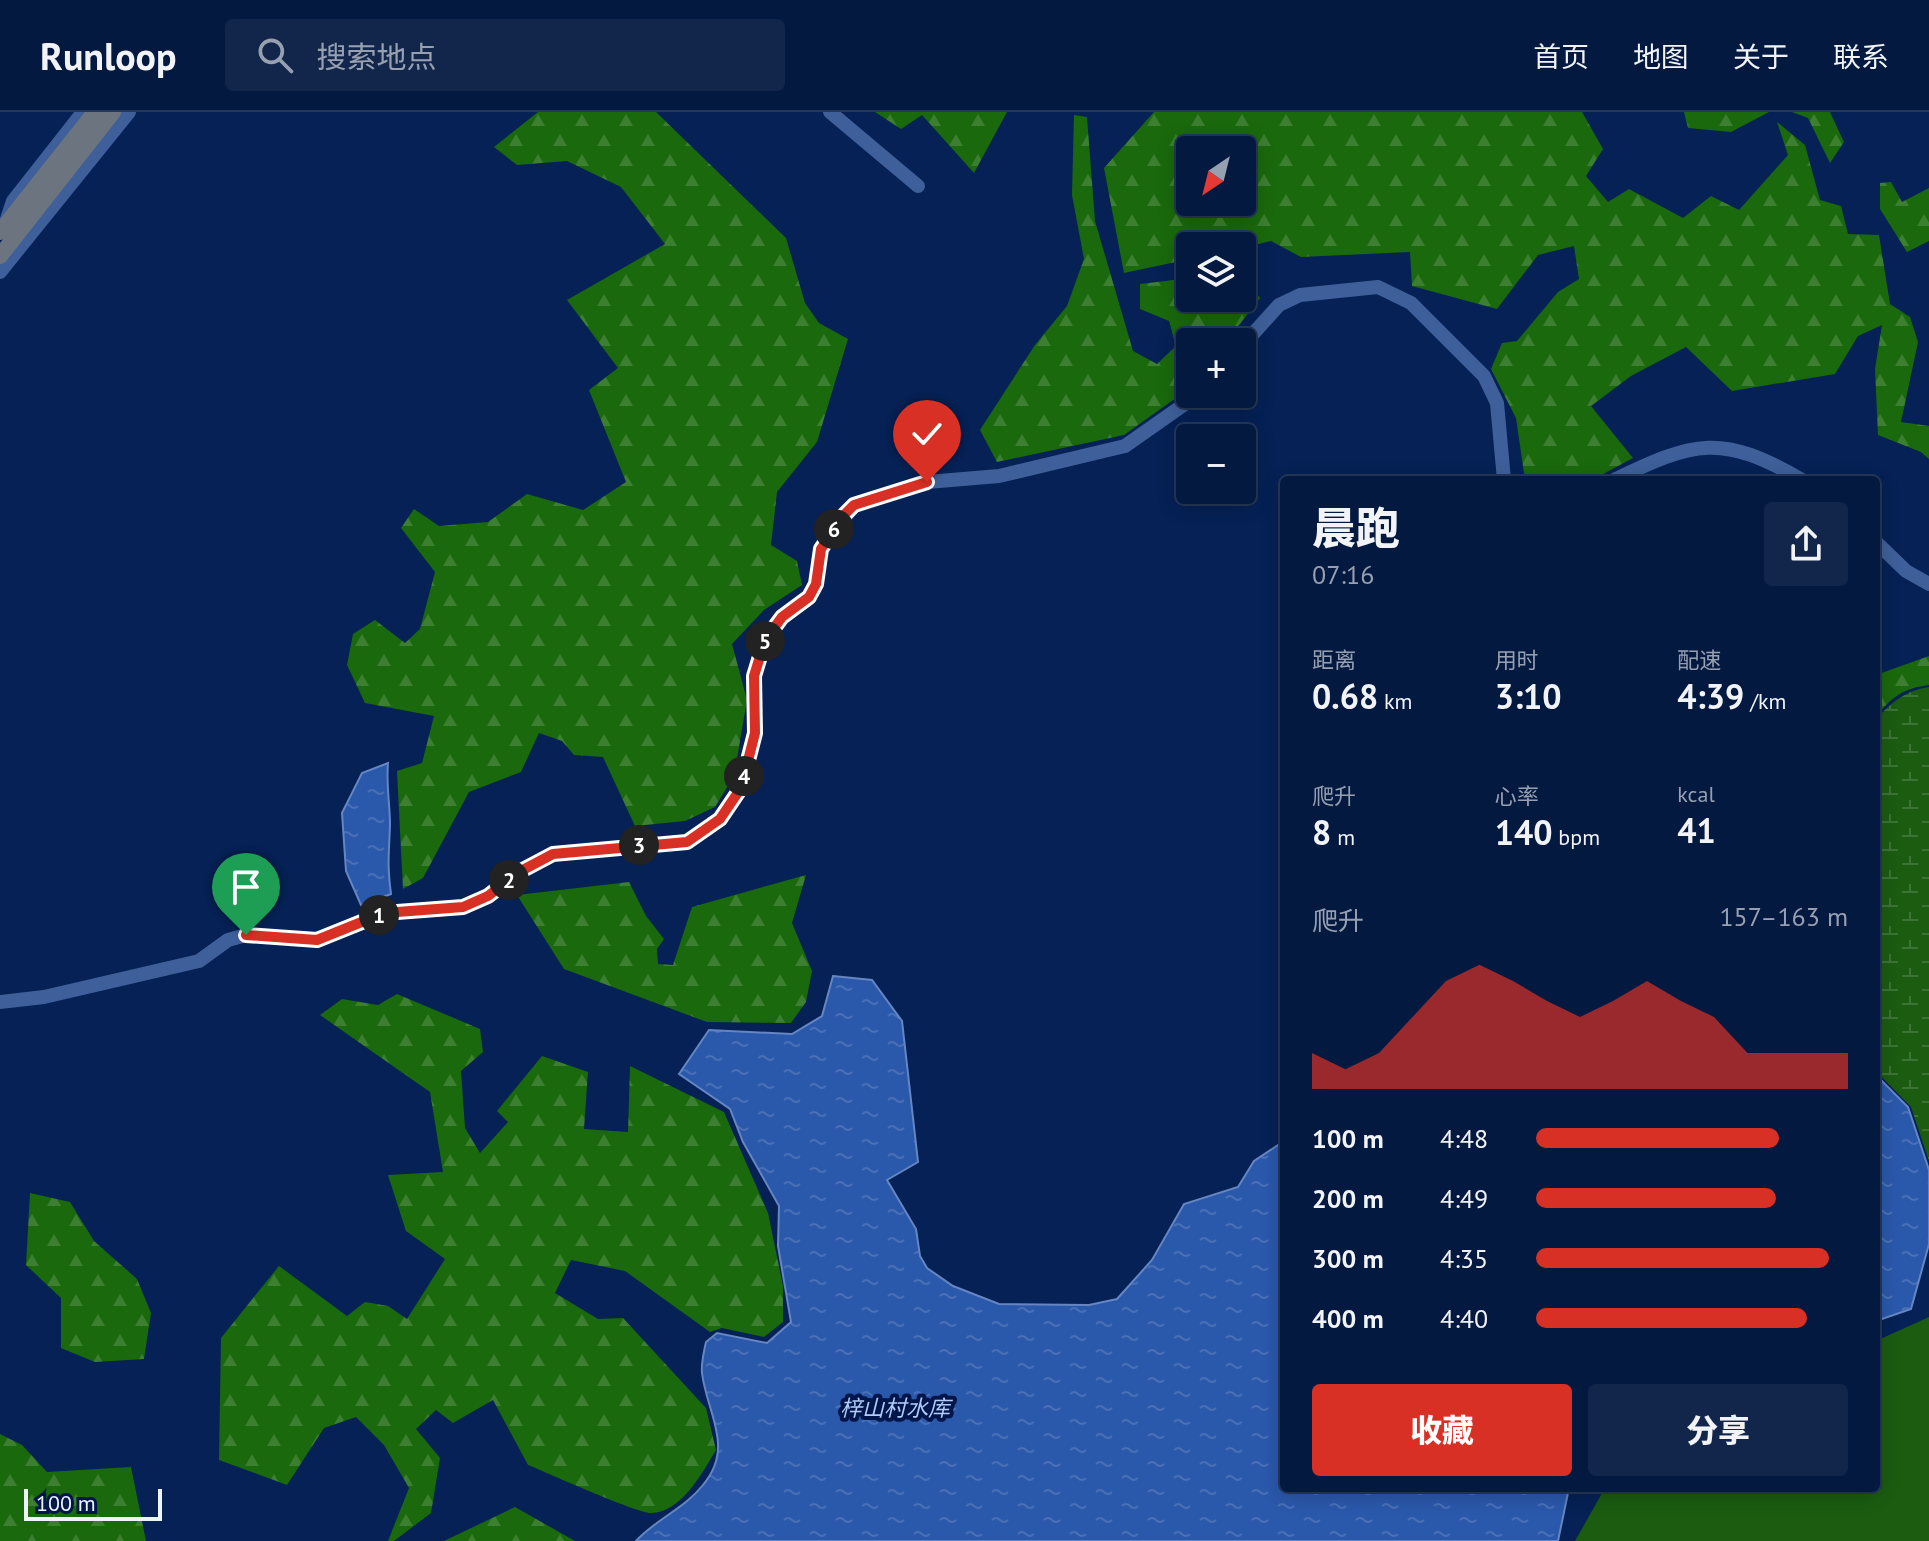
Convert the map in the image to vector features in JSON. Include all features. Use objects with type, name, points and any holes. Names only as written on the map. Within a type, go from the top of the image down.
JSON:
[{"type":"main road","points":[[2,229],[95,112]]},
{"type":"main road","points":[[0,256],[113,112]]},
{"type":"street","points":[[2,229],[13,201],[83,112]]},
{"type":"street","points":[[0,272],[129,112]]},
{"type":"street","points":[[830,112],[918,186]]},
{"type":"street","points":[[1256,330],[1279,305],[1300,295],[1378,287],[1411,303],[1484,376],[1497,403],[1504,476]]},
{"type":"street","points":[[0,1002],[44,997],[199,961],[228,940],[246,935],[317,940],[384,913],[463,907],[488,896],[519,872],[553,854],[687,842],[720,819],[741,788],[755,733],[754,676],[765,640],[782,617],[809,597],[816,584],[821,549],[854,505],[927,482],[999,476],[1125,446],[1179,408]]},
{"type":"street","points":[[1622,476],[1673,452],[1722,445],[1762,457],[1795,476]]},
{"type":"street","points":[[1880,546],[1906,571],[1929,584]]},
{"type":"green space","points":[[538,112],[656,112],[786,238],[805,303],[819,323],[848,339],[817,442],[777,492],[771,545],[797,561],[802,585],[764,610],[732,644],[747,700],[734,776],[715,807],[685,821],[635,826],[603,757],[574,755],[562,741],[539,733],[521,772],[469,792],[423,878],[403,889],[397,771],[422,763],[434,716],[365,703],[347,665],[353,634],[375,620],[405,643],[420,629],[435,572],[401,528],[414,509],[439,526],[488,522],[527,494],[583,510],[626,482],[589,390],[618,368],[567,300],[665,244],[621,187],[567,161],[517,165],[494,147]]},
{"type":"green space","points":[[875,112],[1007,112],[974,173],[922,115],[901,129]]},
{"type":"green space","points":[[1154,112],[1582,112],[1603,149],[1586,176],[1608,202],[1629,189],[1683,218],[1711,196],[1739,210],[1788,155],[1777,122],[1805,145],[1820,200],[1841,206],[1848,234],[1879,235],[1890,304],[1910,317],[1918,342],[1901,422],[1929,426],[1929,459],[1921,452],[1878,435],[1875,369],[1882,325],[1858,336],[1835,374],[1732,391],[1686,347],[1631,376],[1591,406],[1633,458],[1599,476],[1524,476],[1516,418],[1491,369],[1502,343],[1517,341],[1558,292],[1579,279],[1574,246],[1538,255],[1497,309],[1412,286],[1410,252],[1301,257],[1271,241],[1256,245],[1256,232],[1176,232],[1176,262],[1124,273],[1104,168]]},
{"type":"green space","points":[[1684,112],[1769,112],[1731,132],[1688,128]]},
{"type":"green space","points":[[1792,112],[1830,112],[1844,142],[1830,163],[1808,118]]},
{"type":"green space","points":[[1074,115],[1087,117],[1095,221],[1133,351],[1157,364],[1176,346],[1176,398],[1124,435],[997,462],[980,430],[1035,345],[1067,306],[1084,259],[1072,195]]},
{"type":"green space","points":[[1891,182],[1902,202],[1929,188],[1929,241],[1907,252],[1880,209],[1880,183]]},
{"type":"green space","points":[[1176,280],[1176,312],[1249,312],[1237,328],[1176,328],[1176,346],[1169,321],[1140,309],[1140,284]]},
{"type":"green space","points":[[1929,656],[1929,685],[1912,688],[1899,695],[1880,712],[1880,674]]},
{"type":"green space","points":[[1929,687],[1929,1161],[1911,1107],[1880,1075],[1880,716],[1899,698]]},
{"type":"green space","points":[[806,875],[792,923],[812,971],[806,1002],[791,1023],[707,1022],[564,969],[517,895],[629,882],[646,916],[664,939],[657,949],[658,964],[673,965],[692,907]]},
{"type":"green space","points":[[397,994],[480,1029],[483,1052],[461,1071],[465,1128],[480,1153],[508,1122],[497,1111],[542,1056],[588,1072],[584,1129],[628,1132],[630,1066],[724,1112],[768,1213],[783,1286],[783,1322],[764,1337],[722,1328],[710,1332],[625,1271],[571,1260],[555,1293],[598,1319],[623,1318],[706,1408],[716,1450],[690,1490],[672,1506],[651,1513],[642,1511],[528,1465],[493,1400],[453,1423],[436,1410],[416,1429],[440,1458],[431,1513],[394,1541],[388,1541],[409,1488],[384,1445],[356,1417],[324,1428],[287,1485],[219,1460],[221,1338],[279,1266],[347,1316],[365,1302],[388,1306],[407,1319],[445,1259],[406,1231],[388,1175],[443,1172],[430,1092],[320,1015],[342,999],[378,1005]]},
{"type":"green space","points":[[30,1193],[70,1202],[94,1241],[137,1279],[151,1313],[144,1359],[95,1362],[61,1348],[61,1298],[26,1265]]},
{"type":"green space","points":[[1929,1317],[1929,1541],[1575,1541],[1603,1492],[1880,1492],[1880,1339]]},
{"type":"green space","points":[[0,1434],[22,1445],[47,1472],[131,1467],[146,1541],[0,1541]]},
{"type":"green space","points":[[515,1507],[575,1541],[444,1541]]},
{"type":"water","points":[[388,763],[391,894],[361,905],[346,871],[342,813],[362,773]]},
{"type":"water","name":"梓山村水库","points":[[833,976],[872,980],[902,1021],[918,1162],[887,1180],[916,1229],[920,1256],[927,1268],[953,1286],[999,1304],[1089,1305],[1117,1299],[1152,1260],[1184,1204],[1238,1187],[1254,1161],[1280,1144],[1280,1492],[1568,1492],[1558,1541],[636,1541],[703,1485],[717,1457],[716,1430],[702,1373],[706,1342],[717,1333],[767,1343],[791,1322],[778,1246],[779,1206],[743,1142],[730,1109],[679,1074],[709,1030],[792,1034],[822,1016]]},
{"type":"water","points":[[1880,1079],[1908,1107],[1929,1170],[1929,1244],[1911,1309],[1880,1320]]},
{"type":"route","points":[[246,935],[327,938],[355,922],[384,913],[463,907],[488,896],[519,872],[553,854],[687,842],[720,819],[741,788],[755,733],[754,676],[765,640],[782,617],[809,597],[816,584],[821,549],[854,505],[927,482]]}]
